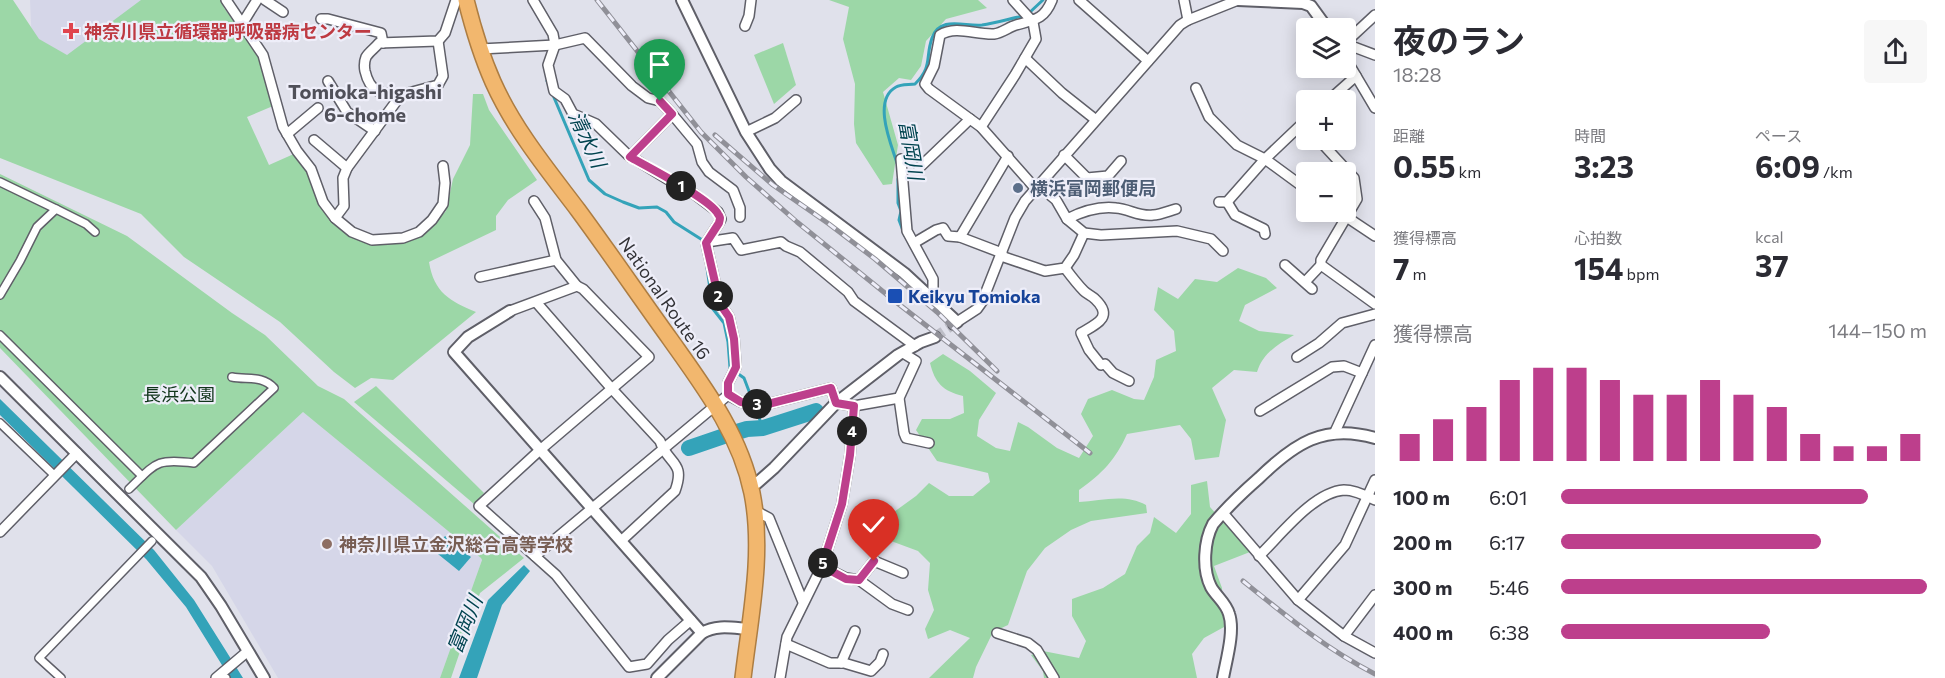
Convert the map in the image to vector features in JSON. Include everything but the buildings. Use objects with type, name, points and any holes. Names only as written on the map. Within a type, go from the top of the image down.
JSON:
[{"type":"highway","name":"National Route 16","points":[[466,0],[480,50],[509,114],[715,404],[730,428],[742,457],[754,510],[757,557],[743,678]]},
{"type":"street","points":[[226,0],[263,55],[283,127],[311,169],[323,202],[335,218],[352,232],[372,240],[403,238],[419,232],[432,220],[443,204],[445,183],[443,166]]},
{"type":"street","points":[[242,24],[257,0]]},
{"type":"street","points":[[265,0],[283,12]]},
{"type":"street","points":[[438,41],[443,76],[438,85],[401,95],[386,94],[369,85],[364,64],[367,56],[380,43],[438,41],[445,33],[456,0]]},
{"type":"street","points":[[533,0],[553,34],[555,45],[548,65],[554,91],[565,99],[573,114],[596,124],[630,157],[685,188],[718,212],[719,223],[707,242],[720,304],[729,317],[734,339],[736,367],[728,383],[728,394]]},
{"type":"street","points":[[682,0],[746,132],[770,169],[781,181],[904,273],[933,298],[956,323],[977,309],[1015,218],[1025,201],[1180,26],[1188,20],[1238,0],[1303,3],[1311,6],[1320,18]]},
{"type":"street","points":[[745,26],[751,0]]},
{"type":"street","points":[[981,127],[1036,39],[1033,22],[1013,0]]},
{"type":"street","points":[[1052,0],[1049,8],[1033,22],[1015,25],[997,34],[947,30],[940,34],[934,66],[925,84],[981,127],[1037,187],[1056,200],[1067,219],[1084,233],[1101,235],[1177,231],[1210,239],[1223,251]]},
{"type":"street","points":[[1078,0],[1148,61]]},
{"type":"street","points":[[1184,0],[1188,20]]},
{"type":"street","points":[[1356,33],[1375,15]]},
{"type":"street","points":[[321,19],[381,33],[383,43]]},
{"type":"street","points":[[480,50],[555,45],[585,38],[632,86],[648,98],[660,101],[672,114],[697,144],[702,162],[709,172],[733,190],[740,208],[740,217]]},
{"type":"street","points":[[1356,47],[1375,55]]},
{"type":"street","points":[[1025,58],[1062,93],[1096,120]]},
{"type":"street","points":[[1356,76],[1375,108]]},
{"type":"street","points":[[1340,90],[1354,78]]},
{"type":"street","points":[[328,81],[347,112],[375,131]]},
{"type":"street","points":[[1196,88],[1209,117],[1238,146],[1264,159],[1296,182]]},
{"type":"street","points":[[335,218],[344,206],[343,178],[347,168],[401,95]]},
{"type":"street","points":[[746,132],[775,118],[796,100]]},
{"type":"street","points":[[287,134],[318,108]]},
{"type":"street","points":[[630,157],[672,114]]},
{"type":"street","points":[[919,168],[970,120]]},
{"type":"street","points":[[1265,234],[1264,229],[1234,215],[1223,202],[1264,159],[1296,132]]},
{"type":"street","points":[[314,140],[347,168]]},
{"type":"street","points":[[1328,150],[1339,162]]},
{"type":"street","points":[[1064,155],[1087,178],[1108,176],[1121,161]]},
{"type":"street","points":[[960,237],[1008,156]]},
{"type":"street","points":[[901,159],[907,231],[933,279],[933,298]]},
{"type":"street","points":[[0,182],[86,224],[94,232]]},
{"type":"street","points":[[534,201],[545,218],[556,260],[577,286],[608,313],[649,357],[540,450],[479,506],[556,576],[629,667],[647,664],[668,640],[691,620]]},
{"type":"street","points":[[1067,219],[1096,209],[1117,207],[1153,216],[1176,210]]},
{"type":"street","points":[[0,295],[37,226],[56,209]]},
{"type":"street","points":[[1286,265],[1309,285],[1321,265],[1321,260],[1339,222]]},
{"type":"street","points":[[1355,222],[1375,236]]},
{"type":"street","points":[[914,243],[943,228],[948,236],[960,237],[1045,272],[1065,268],[1084,233]]},
{"type":"street","points":[[707,242],[733,238],[741,250],[781,242],[800,252],[843,287],[854,301],[915,346]]},
{"type":"street","points":[[480,277],[556,260]]},
{"type":"street","points":[[1321,265],[1375,304]]},
{"type":"street","points":[[1065,268],[1085,292],[1094,297],[1103,308],[1102,320],[1081,333],[1089,350],[1101,365],[1105,364],[1113,373],[1129,381]]},
{"type":"street","points":[[577,286],[510,311],[468,337],[454,352],[702,633]]},
{"type":"street","points":[[536,302],[660,441],[679,470],[679,480],[675,491],[621,541]]},
{"type":"street","points":[[1297,357],[1319,343],[1342,323],[1375,314]]},
{"type":"street","points":[[0,335],[142,476]]},
{"type":"street","points":[[750,486],[758,483],[772,470],[836,403],[903,352],[935,337]]},
{"type":"street","points":[[1334,434],[1375,345]]},
{"type":"street","points":[[903,352],[916,361],[899,398],[906,438],[929,443]]},
{"type":"street","points":[[1260,411],[1332,367],[1344,366],[1362,373]]},
{"type":"street","points":[[0,377],[201,577],[264,678]]},
{"type":"street","points":[[129,489],[156,463],[171,460],[194,463],[274,388],[268,381],[232,377]]},
{"type":"street","points":[[728,394],[741,402],[764,405],[831,388],[836,403]]},
{"type":"street","points":[[535,556],[728,394]]},
{"type":"street","points":[[836,403],[854,406],[899,398]]},
{"type":"street","points":[[780,678],[786,644],[803,602],[822,566],[842,504],[850,455],[854,406]]},
{"type":"street","points":[[0,423],[54,473]]},
{"type":"street","points":[[1223,678],[1231,624],[1224,604],[1212,589],[1208,579],[1205,555],[1207,535],[1223,513],[1283,455],[1297,445],[1317,436],[1334,434],[1359,434],[1375,438]]},
{"type":"street","points":[[0,532],[54,473],[66,465],[77,453]]},
{"type":"street","points":[[1298,600],[1345,545],[1371,498],[1375,480]]},
{"type":"street","points":[[1259,556],[1312,504],[1325,495],[1345,490],[1371,498]]},
{"type":"street","points":[[754,510],[762,512],[769,518],[803,602]]},
{"type":"street","points":[[1223,513],[1298,600],[1344,636],[1375,653]]},
{"type":"street","points":[[61,678],[39,658],[152,541]]},
{"type":"street","points":[[859,580],[874,561],[903,573]]},
{"type":"street","points":[[822,566],[846,579],[859,580],[892,604],[908,610]]},
{"type":"street","points":[[1344,636],[1375,595]]},
{"type":"street","points":[[657,678],[702,633],[718,627],[749,629]]},
{"type":"street","points":[[841,663],[855,631]]},
{"type":"street","points":[[997,633],[1029,643],[1037,650],[1054,678]]},
{"type":"street","points":[[786,644],[830,663],[841,663],[872,671],[884,654]]},
{"type":"street","points":[[222,676],[235,660],[248,651]]},
{"type":"shaded area","name":"神奈川県立循環器呼吸器病センター","points":[[30,0],[150,0],[73,62],[33,69]]},
{"type":"shaded area","name":"神奈川県立金沢総合高等学校","points":[[303,412],[481,558],[440,678],[278,678],[212,566],[176,530]]},
{"type":"green space","points":[[0,0],[13,0],[39,39],[67,55],[141,0],[222,0],[224,8],[261,56],[273,106],[247,117],[269,165],[296,153],[309,170],[321,203],[352,234],[404,241],[435,222],[446,211],[453,179],[470,145],[473,94],[483,94],[489,110],[537,180],[508,200],[496,216],[496,230],[429,262],[431,273],[439,289],[451,300],[476,312],[393,380],[371,378],[355,388],[334,372],[280,322],[184,257],[141,214],[0,158]]},
{"type":"green space","points":[[829,0],[978,0],[987,8],[946,19],[926,41],[921,66],[911,80],[899,78],[883,92],[898,145],[892,184],[883,185],[856,143],[855,84],[843,39],[849,7]]},
{"type":"green space","points":[[783,43],[796,85],[774,104],[754,55]]},
{"type":"green space","name":"長浜公園","points":[[0,174],[127,236],[265,335],[318,386],[344,399],[524,558],[480,593],[451,678],[440,678],[481,558],[303,412],[176,530],[0,348]]},
{"type":"green space","points":[[1238,268],[1266,278],[1277,288],[1245,305],[1239,321],[1259,331],[1294,335],[1276,346],[1267,355],[1257,372],[1234,370],[1212,388],[1226,420],[1219,457],[1195,460],[1191,439],[1180,425],[1127,434],[1108,465],[1079,490],[1079,502],[1130,499],[1146,505],[1147,513],[1091,521],[1071,530],[1045,548],[1027,571],[1008,625],[993,632],[973,678],[929,678],[970,638],[950,630],[928,639],[925,629],[934,610],[928,590],[930,563],[918,551],[891,541],[887,517],[916,496],[929,483],[949,496],[973,496],[990,482],[988,473],[937,461],[916,430],[922,419],[950,419],[964,413],[963,396],[950,392],[937,381],[930,363],[943,354],[970,371],[996,393],[979,420],[977,436],[996,448],[1010,451],[1018,422],[1057,448],[1079,458],[1093,436],[1081,414],[1088,399],[1112,390],[1134,399],[1144,400],[1154,377],[1156,360],[1176,351],[1174,331],[1154,310],[1158,287],[1178,299],[1195,279],[1217,282]]},
{"type":"green space","points":[[376,386],[484,493],[474,504],[354,402]]},
{"type":"green space","points":[[1207,481],[1210,507],[1250,552],[1214,566],[1222,588],[1224,627],[1204,638],[1192,654],[1197,678],[1044,678],[1043,671],[1031,655],[1043,651],[1079,658],[1086,641],[1072,616],[1072,599],[1103,588],[1125,574],[1137,546],[1150,533],[1154,517],[1176,533],[1191,514],[1191,485]]},
{"type":"water","points":[[0,399],[154,550],[194,600],[243,678],[230,678],[186,607],[146,559],[0,415]]},
{"type":"water","points":[[445,536],[471,557],[459,571],[433,550]]},
{"type":"water","points":[[524,565],[530,571],[502,605],[477,678],[459,678],[488,600]]},
{"type":"waterway","name":"富岡川","points":[[1029,13],[1043,0]]},
{"type":"waterway","name":"富岡川","points":[[897,163],[885,123],[885,102],[889,93],[896,87],[915,84],[921,78],[936,31],[947,24],[982,25],[1023,16]]},
{"type":"waterway","name":"清水川","points":[[547,81],[589,180],[605,194],[623,202],[639,208],[657,207],[666,212],[674,222],[704,241]]},
{"type":"waterway","name":"富岡川","points":[[898,179],[898,203],[901,211],[899,220],[905,236]]},
{"type":"waterway","name":"清水川","points":[[707,268],[713,309],[724,323],[730,368],[744,378],[763,428]]},
{"type":"waterway","name":"富岡川","points":[[689,448],[747,429],[763,428],[816,411]]},
{"type":"tunnel","points":[[935,337],[954,324]]},
{"type":"railway","points":[[597,0],[701,132],[746,177],[797,222],[896,302],[1090,453]]},
{"type":"railway","points":[[715,135],[773,185],[875,259],[937,312],[997,371]]},
{"type":"railway","points":[[1243,581],[1323,643],[1375,674]]},
{"type":"place","name":"神奈川県立循環器呼吸器病センター","points":[[71,31]]},
{"type":"place","name":"横浜富岡郵便局","points":[[1018,188]]},
{"type":"place","name":"Keikyu Tomioka","points":[[895,296]]},
{"type":"place","name":"神奈川県立金沢総合高等学校","points":[[327,544]]},
{"type":"district","name":"Tomioka-higashi 6-chome","points":[[365,102]]},
{"type":"route","points":[[660,101],[672,114],[630,157],[685,188],[718,212],[719,223],[706,243],[720,304],[729,317],[734,339],[736,367],[728,383],[728,394],[741,402],[764,405],[831,388],[836,403],[854,406],[850,455],[842,504],[822,566],[852,581],[859,580],[874,561]]}]
